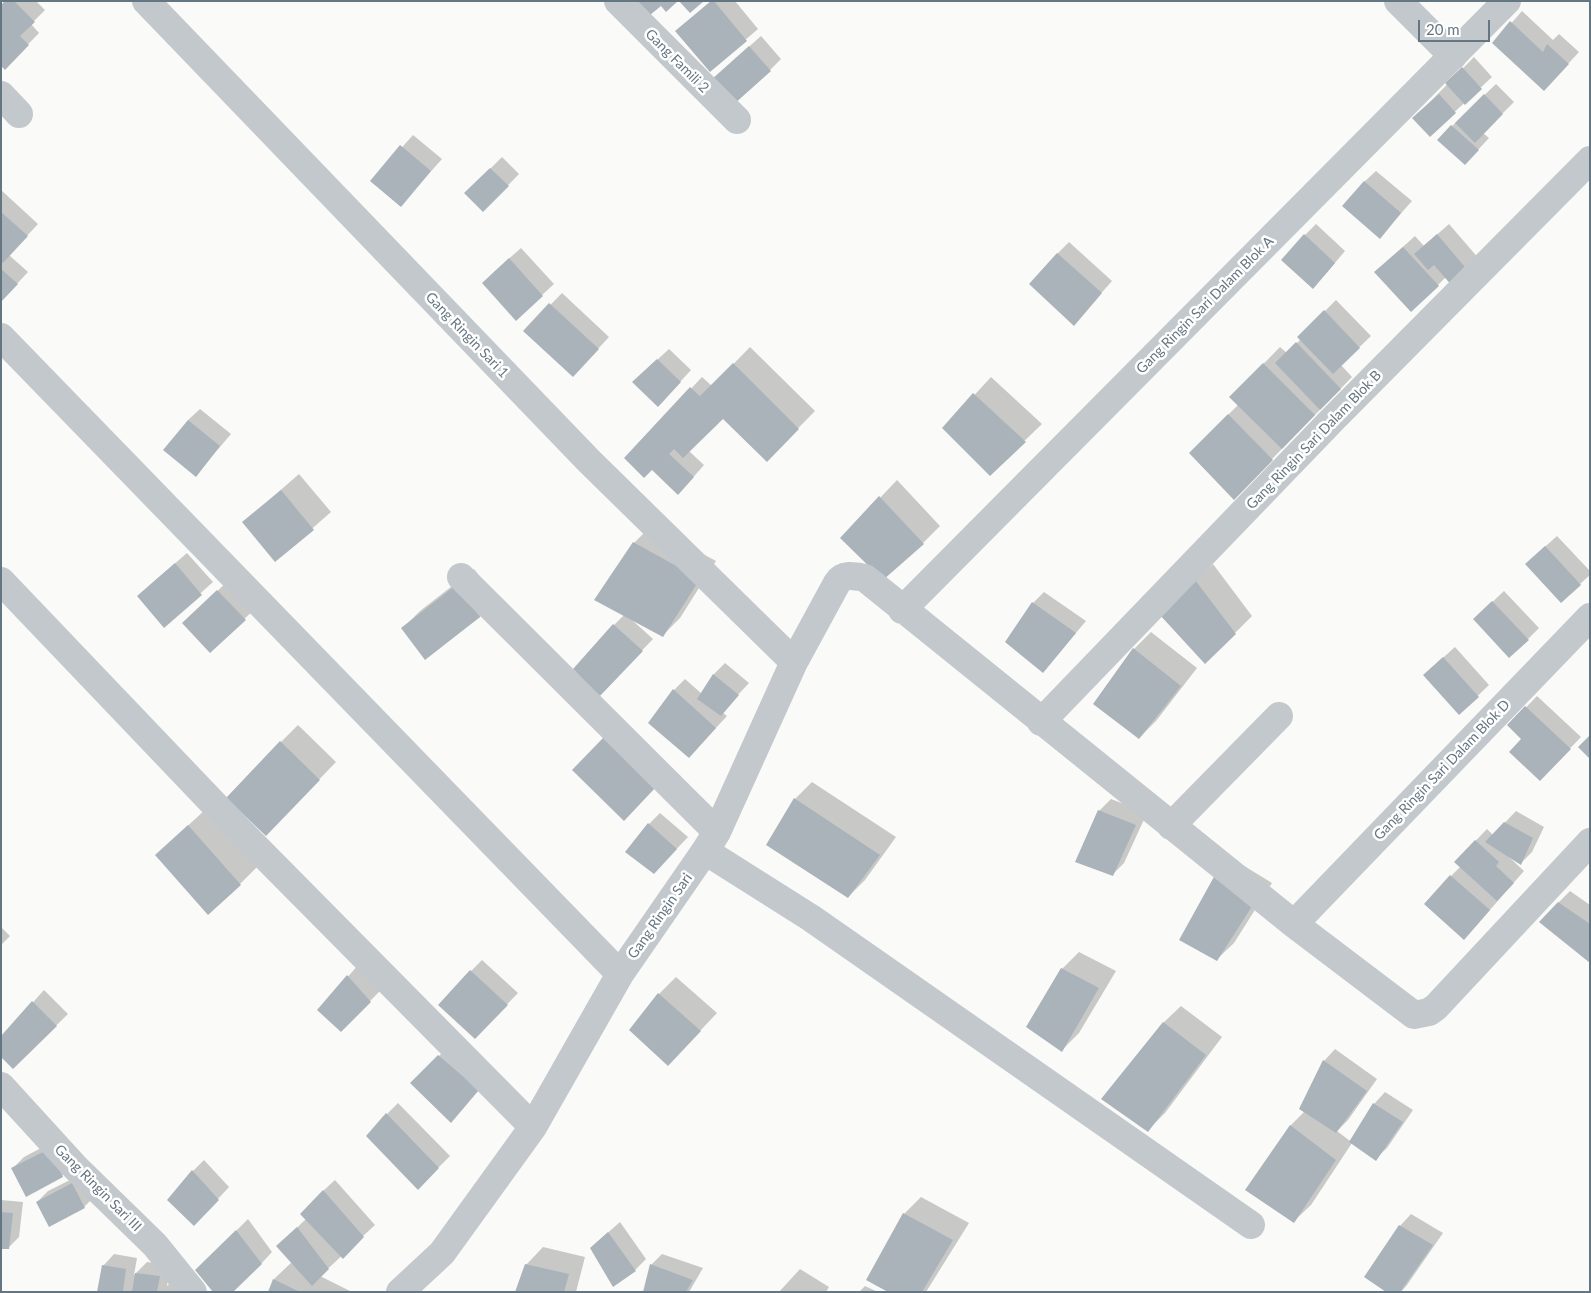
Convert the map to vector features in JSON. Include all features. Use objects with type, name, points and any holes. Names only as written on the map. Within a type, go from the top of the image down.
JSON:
[{"type":"street","name":"Gang Ringin Sari 1","points":[[146,1],[588,461],[794,662]]},
{"type":"street","name":"Gang Famili 2","points":[[618,1],[737,120]]},
{"type":"street","points":[[1398,1],[1453,56]]},
{"type":"street","name":"Gang Ringin Sari Dalam Blok A","points":[[902,610],[1507,1]]},
{"type":"street","name":"Gang Ringin Sari Dalam Blok B","points":[[1041,722],[1332,420],[1590,160]]},
{"type":"street","points":[[1,337],[620,974]]},
{"type":"street","name":"Gang Ringin Sari","points":[[400,1292],[442,1253],[620,974],[708,831],[794,662],[839,579],[854,576],[865,578],[902,610]]},
{"type":"street","points":[[462,577],[708,831],[811,918],[1251,1225]]},
{"type":"street","points":[[1,581],[234,825],[527,1121]]},
{"type":"street","points":[[902,610],[1294,924],[1414,1015],[1428,1012],[1436,1007],[1590,842]]},
{"type":"street","name":"Gang Ringin Sari Dalam Blok D","points":[[1294,924],[1590,617]]},
{"type":"street","points":[[1171,826],[1279,716]]},
{"type":"street","name":"Gang Ringin Sari III","points":[[1,1086],[75,1167],[155,1245],[193,1292]]},
{"type":"building","points":[[5,1],[14,1],[35,22],[20,36],[29,45],[5,70],[1,66],[1,5]]},
{"type":"building","points":[[633,1],[678,1],[666,12],[661,6],[650,15]]},
{"type":"building","points":[[679,1],[704,1],[690,13]]},
{"type":"building","points":[[711,1],[714,1],[747,41],[710,72],[675,31]]},
{"type":"building","points":[[1510,21],[1543,52],[1547,44],[1569,64],[1544,91],[1492,43]]},
{"type":"building","points":[[749,46],[771,71],[733,105],[711,80]]},
{"type":"building","points":[[1462,67],[1482,89],[1465,105],[1445,83]]},
{"type":"building","points":[[1439,94],[1456,113],[1430,137],[1412,118]]},
{"type":"building","points":[[1484,94],[1503,114],[1475,143],[1455,123]]},
{"type":"building","points":[[1451,125],[1479,150],[1465,165],[1437,140]]},
{"type":"building","points":[[400,145],[431,171],[401,207],[370,181]]},
{"type":"building","points":[[490,168],[509,186],[483,212],[464,193]]},
{"type":"building","points":[[1364,181],[1401,213],[1380,239],[1342,206]]},
{"type":"building","points":[[1,212],[28,236],[3,263],[1,261]]},
{"type":"building","points":[[1304,234],[1335,263],[1313,289],[1281,260]]},
{"type":"building","points":[[1437,234],[1470,273],[1453,287],[1434,265],[1428,270],[1414,254]]},
{"type":"building","points":[[1403,247],[1439,286],[1411,312],[1374,272]]},
{"type":"building","points":[[1057,253],[1102,293],[1074,326],[1029,284]]},
{"type":"building","points":[[509,258],[543,296],[516,321],[482,283]]},
{"type":"building","points":[[1,269],[18,284],[1,302]]},
{"type":"building","points":[[549,303],[599,349],[573,377],[523,331]]},
{"type":"building","points":[[1324,310],[1360,348],[1333,374],[1297,337]]},
{"type":"building","points":[[1296,342],[1341,389],[1320,410],[1275,363]]},
{"type":"building","points":[[657,359],[681,382],[658,407],[632,382]]},
{"type":"building","points":[[733,363],[799,429],[767,462],[723,419],[683,458],[674,449],[669,454],[694,477],[678,495],[652,470],[644,478],[624,458],[690,387],[704,400],[700,396]]},
{"type":"building","points":[[1263,363],[1315,415],[1282,449],[1229,397]]},
{"type":"building","points":[[973,393],[1026,442],[990,476],[942,428]]},
{"type":"building","points":[[1228,414],[1273,460],[1234,500],[1189,453]]},
{"type":"building","points":[[188,420],[220,446],[196,477],[163,450]]},
{"type":"building","points":[[281,490],[314,530],[275,562],[242,522]]},
{"type":"building","points":[[879,496],[924,544],[883,580],[840,538]]},
{"type":"building","points":[[633,542],[700,579],[663,637],[594,600]]},
{"type":"building","points":[[1545,546],[1581,585],[1561,603],[1525,564]]},
{"type":"building","points":[[175,563],[202,595],[164,628],[137,596]]},
{"type":"building","points":[[1195,580],[1236,634],[1205,664],[1159,614]]},
{"type":"building","points":[[456,585],[480,617],[425,660],[401,628]]},
{"type":"building","points":[[217,590],[246,620],[210,653],[182,623]]},
{"type":"building","points":[[1492,601],[1529,640],[1509,658],[1473,619]]},
{"type":"building","points":[[1032,602],[1076,633],[1043,673],[1005,642]]},
{"type":"building","points":[[613,624],[643,651],[599,697],[573,669]]},
{"type":"building","points":[[1133,648],[1181,686],[1139,739],[1093,704]]},
{"type":"building","points":[[1443,657],[1479,697],[1459,715],[1423,675]]},
{"type":"building","points":[[713,674],[739,695],[721,716],[697,699]]},
{"type":"building","points":[[673,689],[716,728],[689,758],[648,723]]},
{"type":"building","points":[[1525,706],[1571,749],[1540,781],[1509,752],[1521,739],[1507,725]]},
{"type":"building","points":[[1590,735],[1590,759],[1578,747]]},
{"type":"building","points":[[604,737],[656,787],[624,821],[572,770]]},
{"type":"building","points":[[280,741],[320,780],[266,836],[226,798]]},
{"type":"building","points":[[794,798],[880,855],[848,898],[766,845]]},
{"type":"building","points":[[1098,810],[1136,825],[1113,876],[1075,862]]},
{"type":"building","points":[[1504,822],[1533,838],[1521,865],[1485,842]]},
{"type":"building","points":[[648,823],[677,849],[654,874],[625,852]]},
{"type":"building","points":[[188,825],[241,885],[208,915],[155,855]]},
{"type":"building","points":[[1475,840],[1499,862],[1496,866],[1514,883],[1497,901],[1454,862]]},
{"type":"building","points":[[1215,875],[1256,900],[1217,961],[1179,940]]},
{"type":"building","points":[[1450,875],[1490,910],[1464,940],[1424,904]]},
{"type":"building","points":[[1558,902],[1590,924],[1590,963],[1539,922]]},
{"type":"building","points":[[1061,968],[1099,988],[1062,1052],[1026,1027]]},
{"type":"building","points":[[470,970],[508,1005],[475,1039],[438,1005]]},
{"type":"building","points":[[347,975],[371,1002],[341,1032],[317,1010]]},
{"type":"building","points":[[658,993],[701,1031],[668,1066],[629,1030]]},
{"type":"building","points":[[32,1001],[57,1026],[13,1069],[1,1057],[1,1036]]},
{"type":"building","points":[[1163,1022],[1206,1055],[1148,1132],[1101,1099]]},
{"type":"building","points":[[438,1055],[479,1090],[451,1123],[410,1083]]},
{"type":"building","points":[[1323,1060],[1367,1091],[1336,1133],[1299,1109]]},
{"type":"building","points":[[1373,1103],[1403,1122],[1376,1161],[1349,1142]]},
{"type":"building","points":[[386,1113],[439,1168],[418,1190],[366,1136]]},
{"type":"building","points":[[1290,1125],[1336,1160],[1294,1223],[1245,1190]]},
{"type":"building","points":[[49,1149],[63,1177],[26,1197],[11,1168]]},
{"type":"building","points":[[192,1170],[219,1200],[194,1226],[167,1200]]},
{"type":"building","points":[[72,1183],[85,1208],[49,1227],[36,1202]]},
{"type":"building","points":[[323,1190],[364,1237],[343,1259],[300,1214]]},
{"type":"building","points":[[1,1212],[13,1213],[9,1249],[1,1249]]},
{"type":"building","points":[[903,1213],[953,1240],[922,1292],[888,1292],[866,1280]]},
{"type":"building","points":[[1399,1225],[1433,1245],[1400,1292],[1386,1292],[1364,1277]]},
{"type":"building","points":[[297,1227],[329,1269],[312,1286],[276,1246]]},
{"type":"building","points":[[236,1230],[262,1264],[233,1292],[213,1292],[195,1270]]},
{"type":"building","points":[[608,1232],[636,1271],[613,1287],[590,1248]]},
{"type":"building","points":[[525,1264],[569,1274],[564,1292],[515,1292]]},
{"type":"building","points":[[650,1264],[693,1280],[686,1292],[643,1292]]},
{"type":"building","points":[[102,1265],[126,1269],[123,1292],[97,1292]]},
{"type":"building","points":[[135,1273],[160,1276],[157,1292],[132,1292]]},
{"type":"building","points":[[273,1279],[300,1292],[268,1292]]}]
